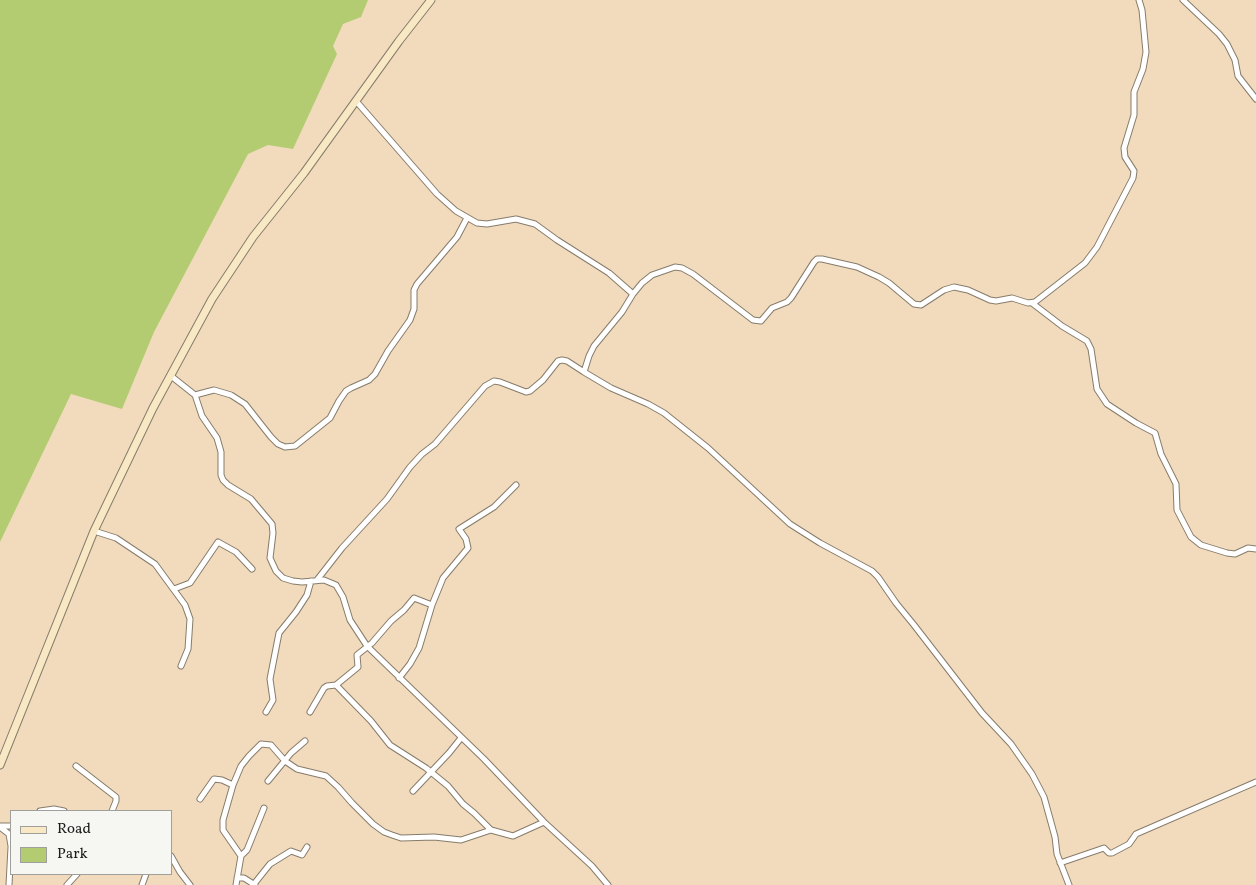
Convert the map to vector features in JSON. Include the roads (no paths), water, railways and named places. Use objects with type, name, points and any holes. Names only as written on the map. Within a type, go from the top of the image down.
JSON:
[{"type":"main road","points":[[0,765],[94,530],[153,408],[212,299],[253,237],[304,173],[399,41],[431,0]]},
{"type":"street","points":[[1032,303],[1085,263],[1097,247],[1133,178],[1134,171],[1125,157],[1124,148],[1134,115],[1134,92],[1143,69],[1146,52],[1142,10],[1139,0]]},
{"type":"street","points":[[1183,0],[1223,39],[1235,60],[1238,76],[1256,99]]},
{"type":"street","points":[[356,101],[437,194],[467,218],[477,223],[487,224],[516,219],[535,224],[556,240],[608,273],[633,294]]},
{"type":"street","points":[[195,395],[214,390],[231,395],[245,404],[278,444],[290,448],[296,446],[330,418],[339,401],[351,388],[369,380],[375,374],[388,351],[410,320],[414,309],[414,290],[417,284],[457,237],[467,218]]},
{"type":"street","points":[[584,372],[594,346],[622,312],[642,283],[652,275],[675,267],[682,268],[693,274],[753,320],[761,321],[772,308],[791,298],[811,265],[817,259],[863,269],[889,283],[914,304],[921,305],[944,290],[954,287],[968,290],[990,300],[996,301],[1012,298],[1032,303],[1087,341],[1097,389],[1107,404],[1155,433],[1161,454],[1176,484],[1177,510],[1191,536],[1202,545],[1227,553],[1235,554],[1248,548],[1256,549]]},
{"type":"street","points":[[317,580],[342,548],[387,499],[410,467],[422,454],[436,444],[485,386],[494,381],[530,392],[543,380],[558,361],[567,361],[611,388],[664,413],[708,448],[790,524],[820,543],[872,571],[878,577],[964,692],[1020,755],[1032,774],[1044,797],[1060,864],[1069,885]]},
{"type":"street","points":[[171,376],[195,395],[202,416],[220,444],[222,480],[251,499],[272,524],[273,534],[270,558],[276,571],[283,578],[293,581],[330,581],[340,590],[350,620],[367,646],[484,759],[544,822],[592,866],[608,885]]},
{"type":"street","points":[[399,678],[419,648],[432,605],[443,578],[468,548],[466,539],[459,529],[494,507],[516,485]]},
{"type":"street","points":[[94,530],[116,538],[155,564],[188,610],[190,619],[188,649],[181,666]]},
{"type":"street","points":[[174,589],[190,583],[218,542],[236,552],[252,569]]},
{"type":"street","points":[[266,712],[272,700],[270,679],[279,633],[307,595],[310,582]]},
{"type":"street","points":[[310,712],[324,688],[336,685],[358,667],[356,656],[414,598],[432,605]]},
{"type":"street","points":[[336,685],[371,721],[390,745],[431,772],[451,788],[463,804],[474,812],[491,830],[513,836],[544,822]]},
{"type":"street","points":[[413,791],[461,738]]},
{"type":"street","points":[[268,781],[291,753],[305,740]]},
{"type":"street","points":[[241,856],[222,826],[233,785],[241,766],[261,744],[271,745],[285,761],[303,771],[326,776],[374,824],[392,835],[401,838],[434,837],[460,840],[491,830]]},
{"type":"street","points":[[76,766],[116,797],[112,810]]},
{"type":"street","points":[[200,799],[214,779],[233,785]]},
{"type":"street","points":[[1060,864],[1104,848],[1109,853],[1112,853],[1129,844],[1136,834],[1256,782]]},
{"type":"street","points":[[236,885],[241,856],[247,850],[264,808]]},
{"type":"street","points":[[0,827],[9,834],[10,840]]},
{"type":"street","points":[[237,878],[244,878],[255,884],[270,864],[291,851],[302,854],[307,847]]},
{"type":"street","points":[[172,858],[190,885]]},
{"type":"street","points":[[9,885],[10,866]]},
{"type":"street","points":[[67,885],[76,875]]}]
